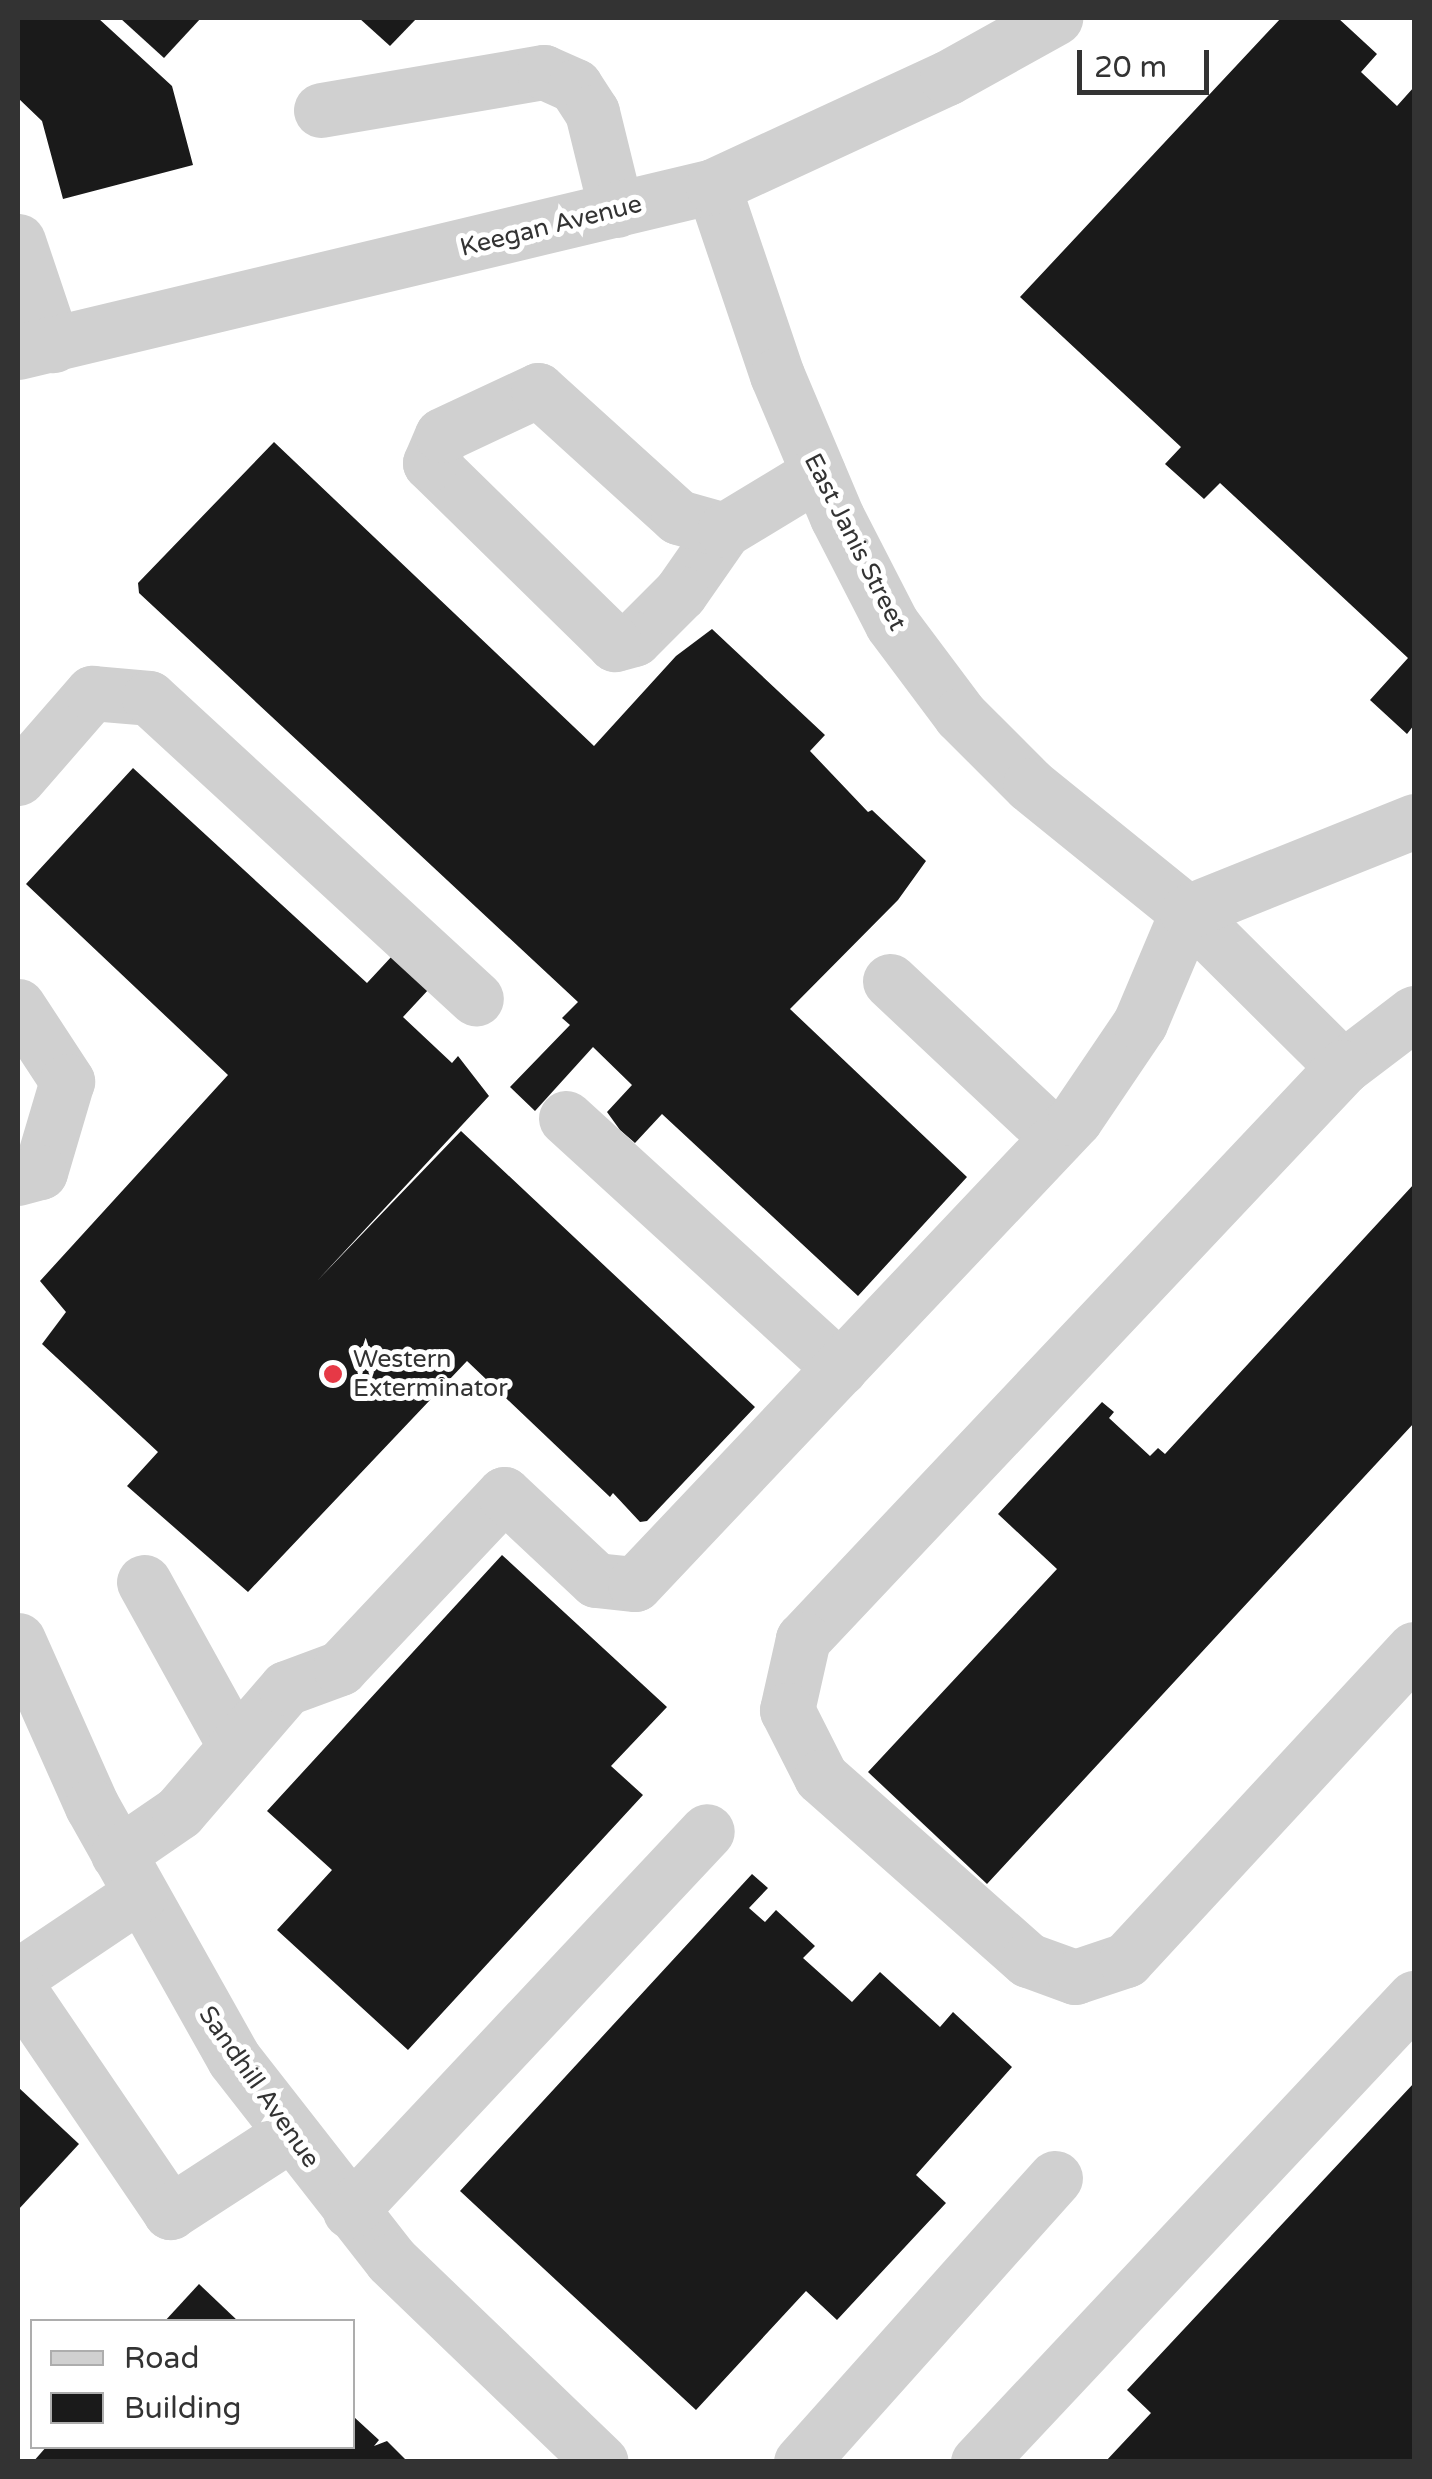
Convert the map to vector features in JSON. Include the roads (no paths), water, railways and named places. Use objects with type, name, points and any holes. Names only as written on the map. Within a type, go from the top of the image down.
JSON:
[{"type":"street","name":"Keegan Avenue","points":[[35,349],[713,186],[947,78],[1055,18]]},
{"type":"street","points":[[321,110],[544,72],[575,86],[592,112],[616,210]]},
{"type":"street","name":"East Janis Street","points":[[713,186],[776,376],[818,473],[892,624],[960,714],[1030,785],[1187,912],[1343,1067]]},
{"type":"street","points":[[18,241],[35,349]]},
{"type":"street","points":[[724,530],[678,517],[538,390],[442,434],[430,463],[616,644],[634,639],[680,594],[724,530],[818,473]]},
{"type":"street","points":[[18,778],[92,692],[149,698],[476,999]]},
{"type":"street","points":[[18,1976],[128,1874],[286,1688],[340,1668],[504,1494],[596,1580],[635,1584],[1057,1138],[1140,1023],[1187,912],[1414,820]]},
{"type":"street","points":[[890,981],[1057,1138]]},
{"type":"street","points":[[18,1006],[67,1081],[40,1172],[18,1178]]},
{"type":"street","points":[[1414,1013],[1343,1067],[804,1640],[786,1710],[821,1777],[1028,1960],[1075,1977],[1126,1960],[1414,1649]]},
{"type":"street","points":[[566,1118],[840,1368]]},
{"type":"street","points":[[144,1582],[235,1746]]},
{"type":"street","name":"Sandhill Avenue","points":[[18,1640],[128,1874],[234,2059],[350,2211],[488,2357],[601,2462]]},
{"type":"street","points":[[350,2211],[708,1831]]},
{"type":"street","points":[[18,1988],[170,2212],[290,2134]]},
{"type":"street","points":[[978,2462],[1414,1998]]},
{"type":"street","points":[[801,2462],[1055,2178]]},
{"type":"place","name":"Western Exterminator","points":[[333,1374]]}]
